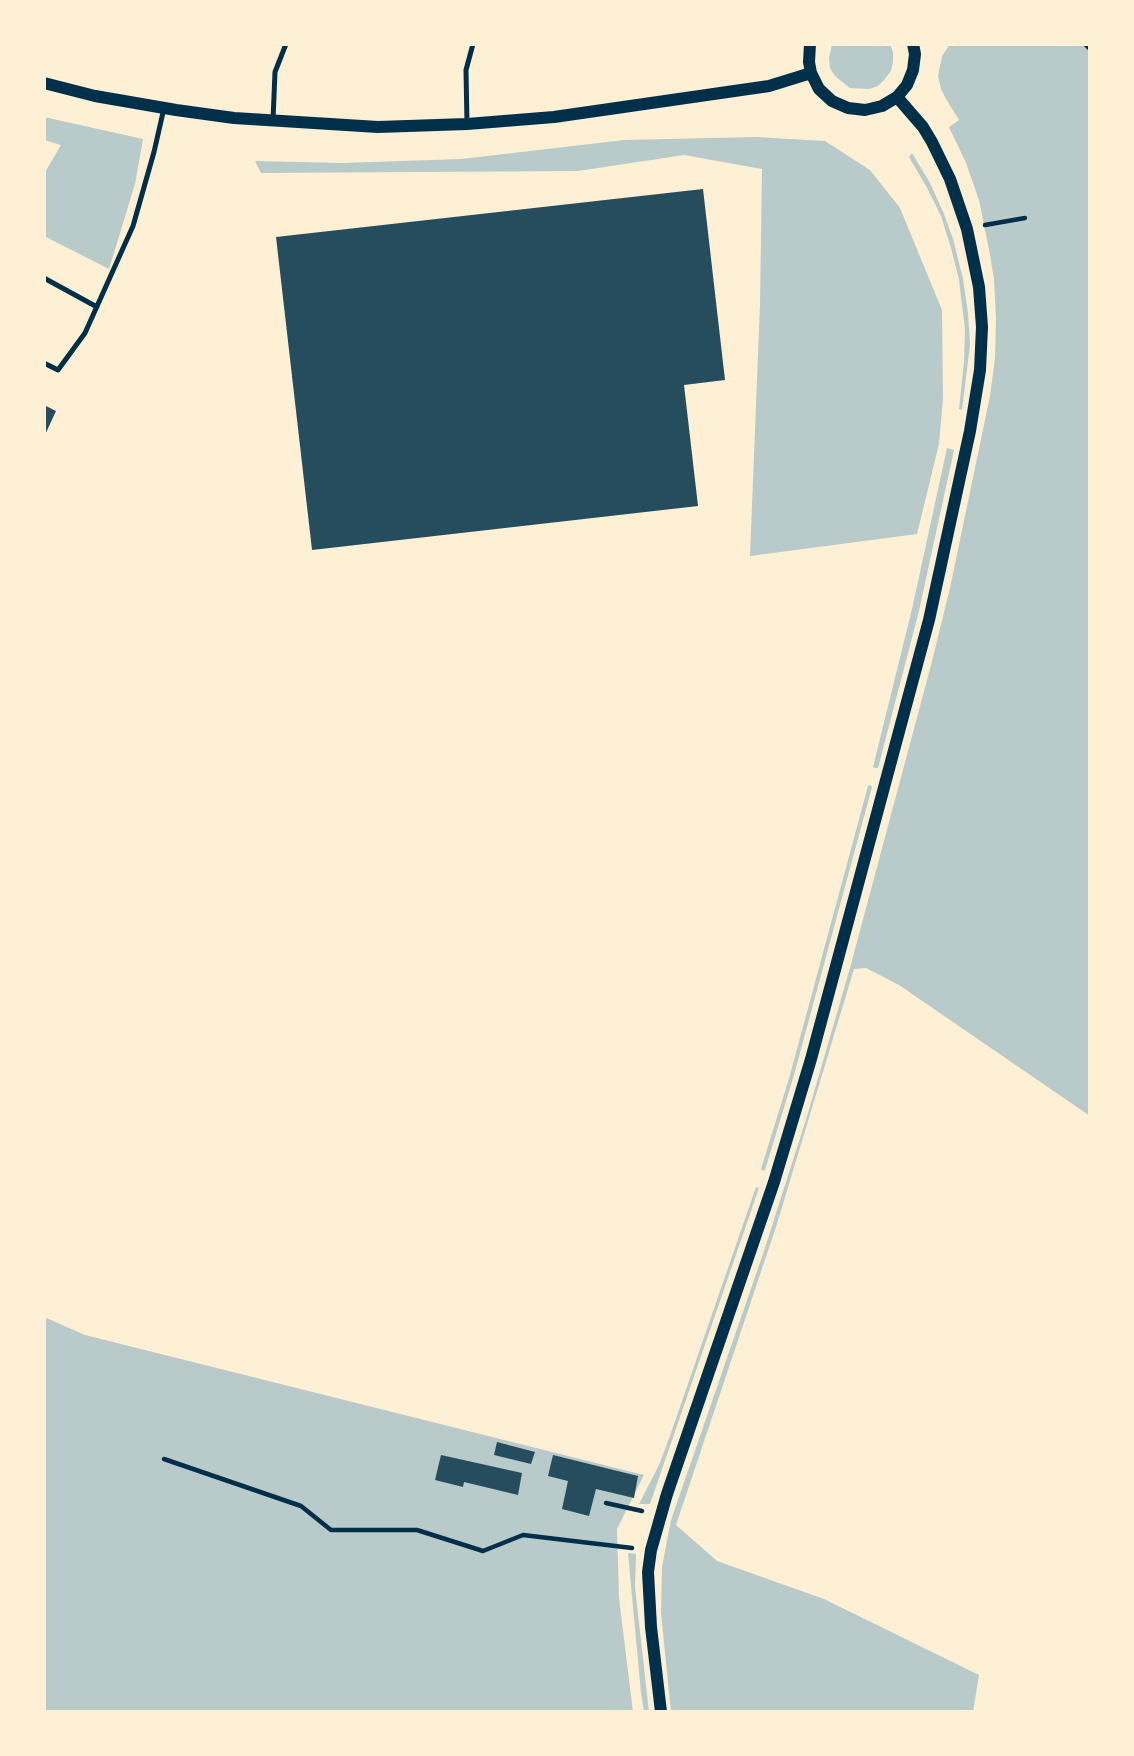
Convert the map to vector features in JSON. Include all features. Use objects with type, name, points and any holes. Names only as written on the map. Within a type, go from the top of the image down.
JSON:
[{"type":"street","points":[[810,44],[811,73],[819,89],[832,101],[848,108],[865,110],[882,106],[897,97],[907,85],[914,70],[913,44]]},
{"type":"street","points":[[44,83],[95,96],[234,118],[378,127],[554,117],[769,86],[811,73]]},
{"type":"street","points":[[662,1712],[650,1627],[648,1572],[651,1550],[667,1494],[789,1135],[815,1046],[929,620],[966,453],[980,370],[982,327],[979,287],[967,229],[950,178],[932,142],[923,127],[897,97]]},
{"type":"lane","points":[[273,120],[275,72],[286,44]]},
{"type":"lane","points":[[467,124],[466,70],[473,44]]},
{"type":"lane","points":[[44,363],[58,370],[85,333],[133,226],[164,108]]},
{"type":"lane","points":[[44,278],[97,307]]},
{"type":"path","points":[[1085,44],[1090,49]]},
{"type":"path","points":[[967,229],[1025,218]]},
{"type":"path","points":[[164,1459],[301,1506],[331,1531],[417,1530],[483,1551],[523,1535],[651,1550]]},
{"type":"path","points":[[606,1503],[632,1508]]},
{"type":"shaded area","points":[[832,44],[890,44],[893,52],[891,71],[878,86],[869,89],[850,88],[835,76],[830,68]]},
{"type":"shaded area","points":[[950,44],[1090,44],[1090,1116],[899,985],[866,968],[854,969],[776,1227],[676,1525],[717,1561],[824,1599],[979,1675],[973,1712],[671,1712],[661,1613],[662,1567],[671,1520],[764,1251],[850,968],[950,588],[990,396],[995,358],[994,279],[979,200],[949,127],[959,120],[941,89],[938,76],[942,56]]},
{"type":"shaded area","points":[[44,117],[143,139],[135,184],[109,269],[44,236],[44,174],[61,145],[44,140]]},
{"type":"shaded area","points":[[756,137],[825,141],[870,170],[900,208],[942,310],[943,399],[939,444],[917,534],[750,556],[760,304],[762,169],[684,155],[578,171],[261,173],[255,161],[342,163],[462,159],[624,140]]},
{"type":"shaded area","points":[[912,153],[944,214],[963,279],[970,345],[962,410],[959,409],[965,330],[959,280],[941,216],[909,157]]},
{"type":"shaded area","points":[[947,448],[954,450],[919,611],[878,768],[875,768],[873,767],[912,609]]},
{"type":"shaded area","points":[[870,785],[872,787],[794,1075],[763,1171],[761,1169],[790,1075]]},
{"type":"shaded area","points":[[756,1187],[759,1188],[650,1504],[639,1504],[659,1465],[671,1433]]},
{"type":"shaded area","points":[[44,1317],[85,1335],[644,1475],[617,1529],[619,1598],[633,1712],[44,1712]]},
{"type":"shaded area","points":[[628,1553],[636,1554],[635,1587],[649,1712],[644,1712],[641,1693]]},
{"type":"building","points":[[703,189],[725,380],[684,385],[698,506],[312,550],[276,237]]},
{"type":"building","points":[[44,405],[56,411],[44,437]]},
{"type":"building","points":[[497,1442],[535,1452],[531,1464],[494,1455]]},
{"type":"building","points":[[441,1455],[522,1473],[518,1495],[464,1482],[463,1487],[435,1480]]},
{"type":"building","points":[[553,1455],[638,1476],[634,1498],[596,1489],[589,1516],[562,1509],[568,1481],[548,1476]]}]
